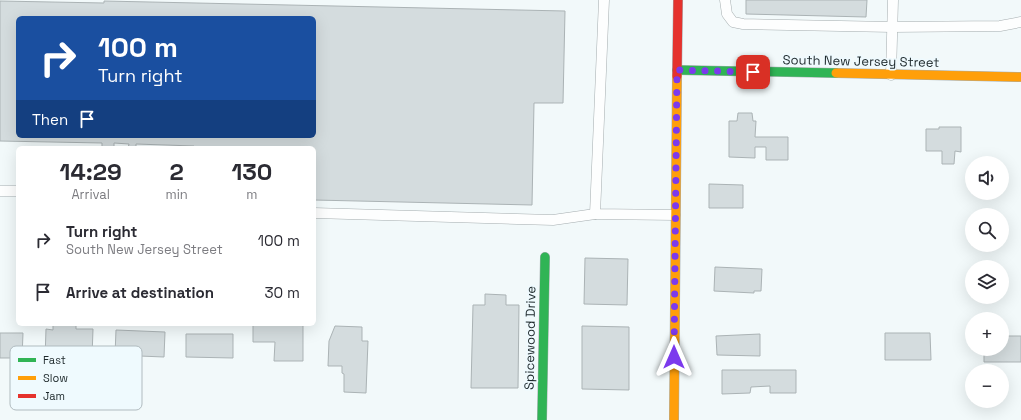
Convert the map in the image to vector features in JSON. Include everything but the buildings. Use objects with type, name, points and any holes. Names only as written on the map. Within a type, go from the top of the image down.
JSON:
[{"type":"street","points":[[674,420],[678,0]]},
{"type":"street","name":"South New Jersey Street","points":[[677,70],[1021,77]]},
{"type":"street","name":"Spicewood Drive","points":[[542,420],[545,257]]},
{"type":"lane","points":[[595,214],[604,0]]},
{"type":"lane","points":[[725,0],[727,14],[733,22],[744,24],[892,27],[1000,26],[1021,22]]},
{"type":"lane","points":[[891,75],[893,0]]},
{"type":"lane","points":[[0,191],[16,192]]},
{"type":"lane","points":[[316,213],[553,220],[595,214],[675,215]]},
{"type":"traffic: fast","points":[[677,70],[836,73]]},
{"type":"traffic: fast","points":[[542,420],[545,257]]},
{"type":"traffic: slow","points":[[836,73],[1021,77]]},
{"type":"traffic: slow","points":[[674,420],[677,76]]},
{"type":"traffic: jam","points":[[677,76],[678,0]]},
{"type":"route","points":[[674,357],[674,241],[677,70],[753,72]]}]
